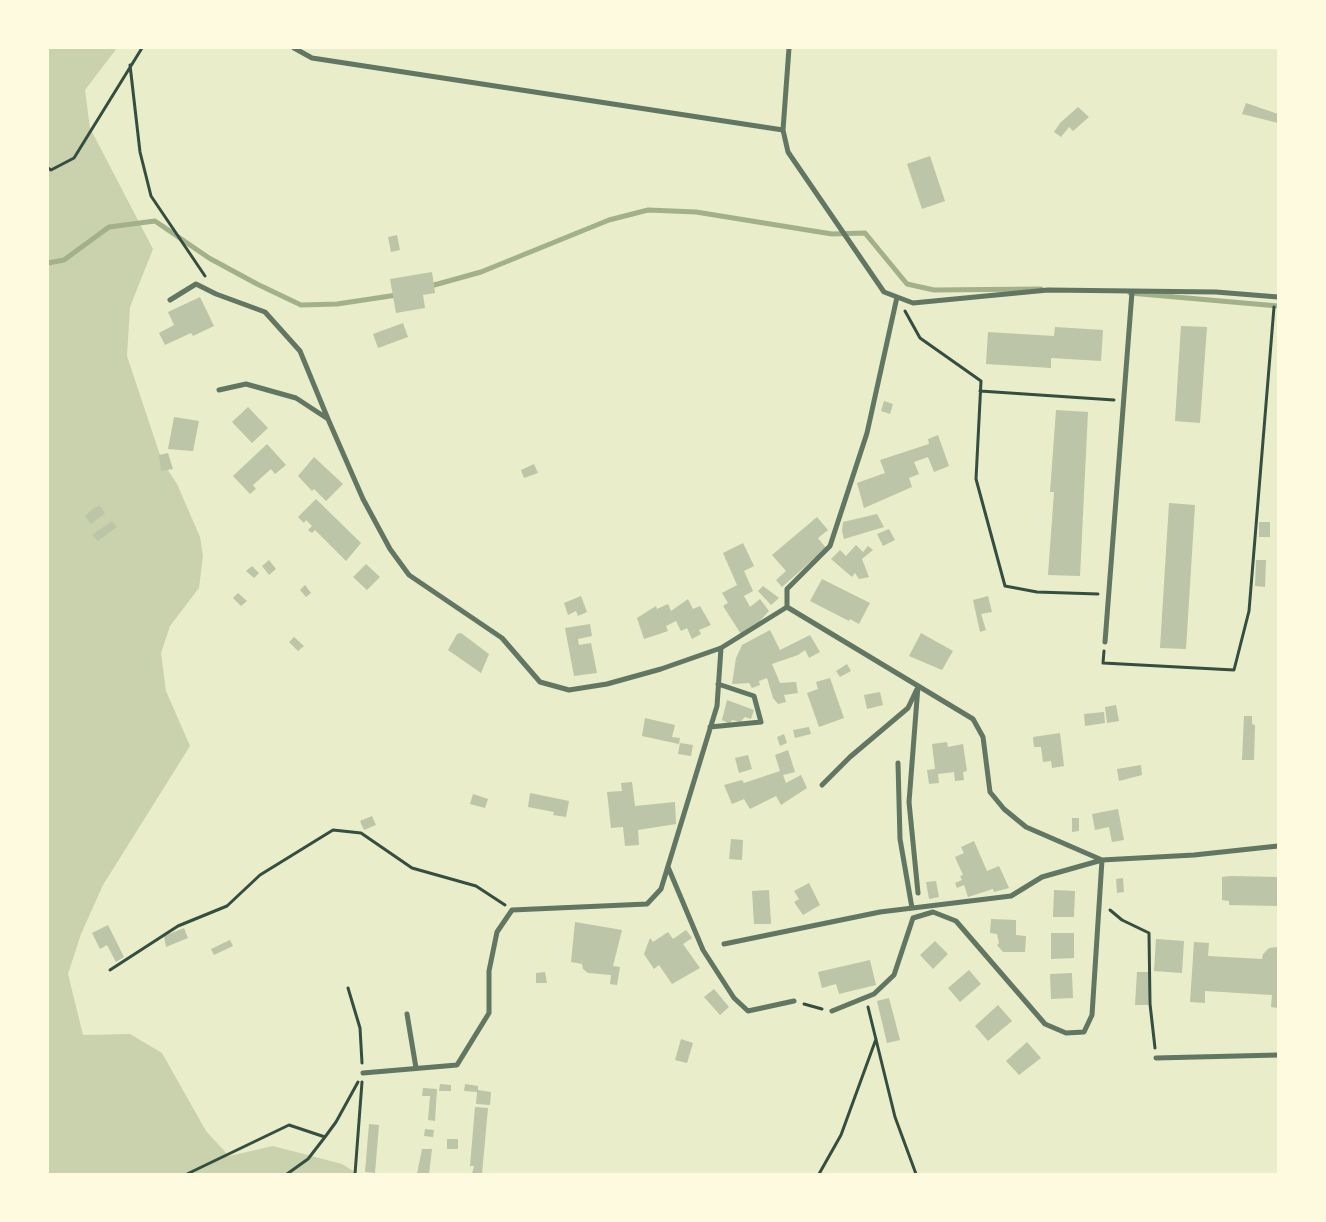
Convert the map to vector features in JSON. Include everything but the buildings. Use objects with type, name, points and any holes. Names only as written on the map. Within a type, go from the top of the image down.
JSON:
[{"type":"street","points":[[294,48],[312,58],[782,130]]},
{"type":"street","points":[[789,48],[782,130],[788,152],[884,292],[913,303],[1048,290],[1216,292],[1276,296]]},
{"type":"street","points":[[170,300],[196,284],[216,294],[265,312],[300,351],[367,507],[390,548],[409,575],[502,638],[540,682],[569,690],[607,684],[661,669],[721,648],[787,608]]},
{"type":"street","points":[[1105,642],[1132,292]]},
{"type":"street","points":[[787,608],[788,589],[830,546],[867,432],[897,297]]},
{"type":"street","points":[[219,390],[246,384],[296,398],[328,419]]},
{"type":"street","points":[[787,608],[973,720],[983,737],[990,792],[1004,809],[1026,827],[1102,860]]},
{"type":"street","points":[[363,1073],[457,1065],[489,1013],[488,971],[497,932],[512,910],[647,904],[661,888],[717,706],[721,648]]},
{"type":"street","points":[[710,727],[762,722],[754,696],[718,684]]},
{"type":"street","points":[[822,785],[850,757],[908,708],[918,686]]},
{"type":"street","points":[[918,686],[909,802],[918,893]]},
{"type":"street","points":[[898,763],[900,839],[912,908]]},
{"type":"street","points":[[724,944],[880,912],[1011,896],[1042,876],[1102,860],[1194,855],[1278,846]]},
{"type":"street","points":[[832,1011],[874,994],[894,975],[913,918],[932,912],[956,921],[1045,1024],[1066,1033],[1084,1032],[1092,1015],[1102,860]]},
{"type":"street","points":[[668,867],[703,950],[734,998],[748,1011],[794,1001]]},
{"type":"street","points":[[407,1014],[416,1068]]},
{"type":"street","points":[[1156,1058],[1278,1055]]},
{"type":"path","points":[[48,168],[51,170],[74,158],[142,48]]},
{"type":"path","points":[[130,66],[140,152],[151,196],[216,294]]},
{"type":"path","points":[[1105,642],[1103,663],[1234,670],[1249,611],[1276,296]]},
{"type":"path","points":[[897,297],[920,338],[981,381],[976,479],[1005,586],[1037,592],[1109,595]]},
{"type":"path","points":[[980,391],[1124,401]]},
{"type":"path","points":[[110,970],[178,926],[227,906],[260,876],[333,830],[361,833],[412,868],[476,886],[512,910]]},
{"type":"path","points":[[1099,902],[1122,920],[1149,933],[1150,1004],[1156,1058]]},
{"type":"path","points":[[348,988],[360,1028],[363,1073],[355,1174]]},
{"type":"path","points":[[866,998],[895,1117],[916,1174]]},
{"type":"path","points":[[794,1001],[832,1011]]},
{"type":"path","points":[[819,1174],[841,1135],[876,1039]]},
{"type":"path","points":[[287,1174],[308,1159],[325,1137],[336,1122],[363,1073]]},
{"type":"path","points":[[188,1174],[289,1125],[325,1137]]},
{"type":"green space","points":[[48,48],[117,48],[85,90],[90,128],[153,249],[130,307],[127,356],[162,461],[177,484],[200,537],[203,556],[199,588],[170,626],[161,653],[166,691],[190,746],[103,885],[81,934],[68,974],[83,1035],[130,1034],[162,1053],[206,1131],[229,1156],[273,1146],[342,1164],[358,1174],[48,1174]]},
{"type":"waterway","points":[[427,287],[481,272],[609,220],[648,210],[696,212],[832,234],[865,233],[907,284],[934,290],[1041,289]]},
{"type":"waterway","points":[[48,263],[64,260],[109,227],[155,221],[209,258],[301,305],[337,304],[397,295]]},
{"type":"waterway","points":[[1130,293],[1278,306]]}]
